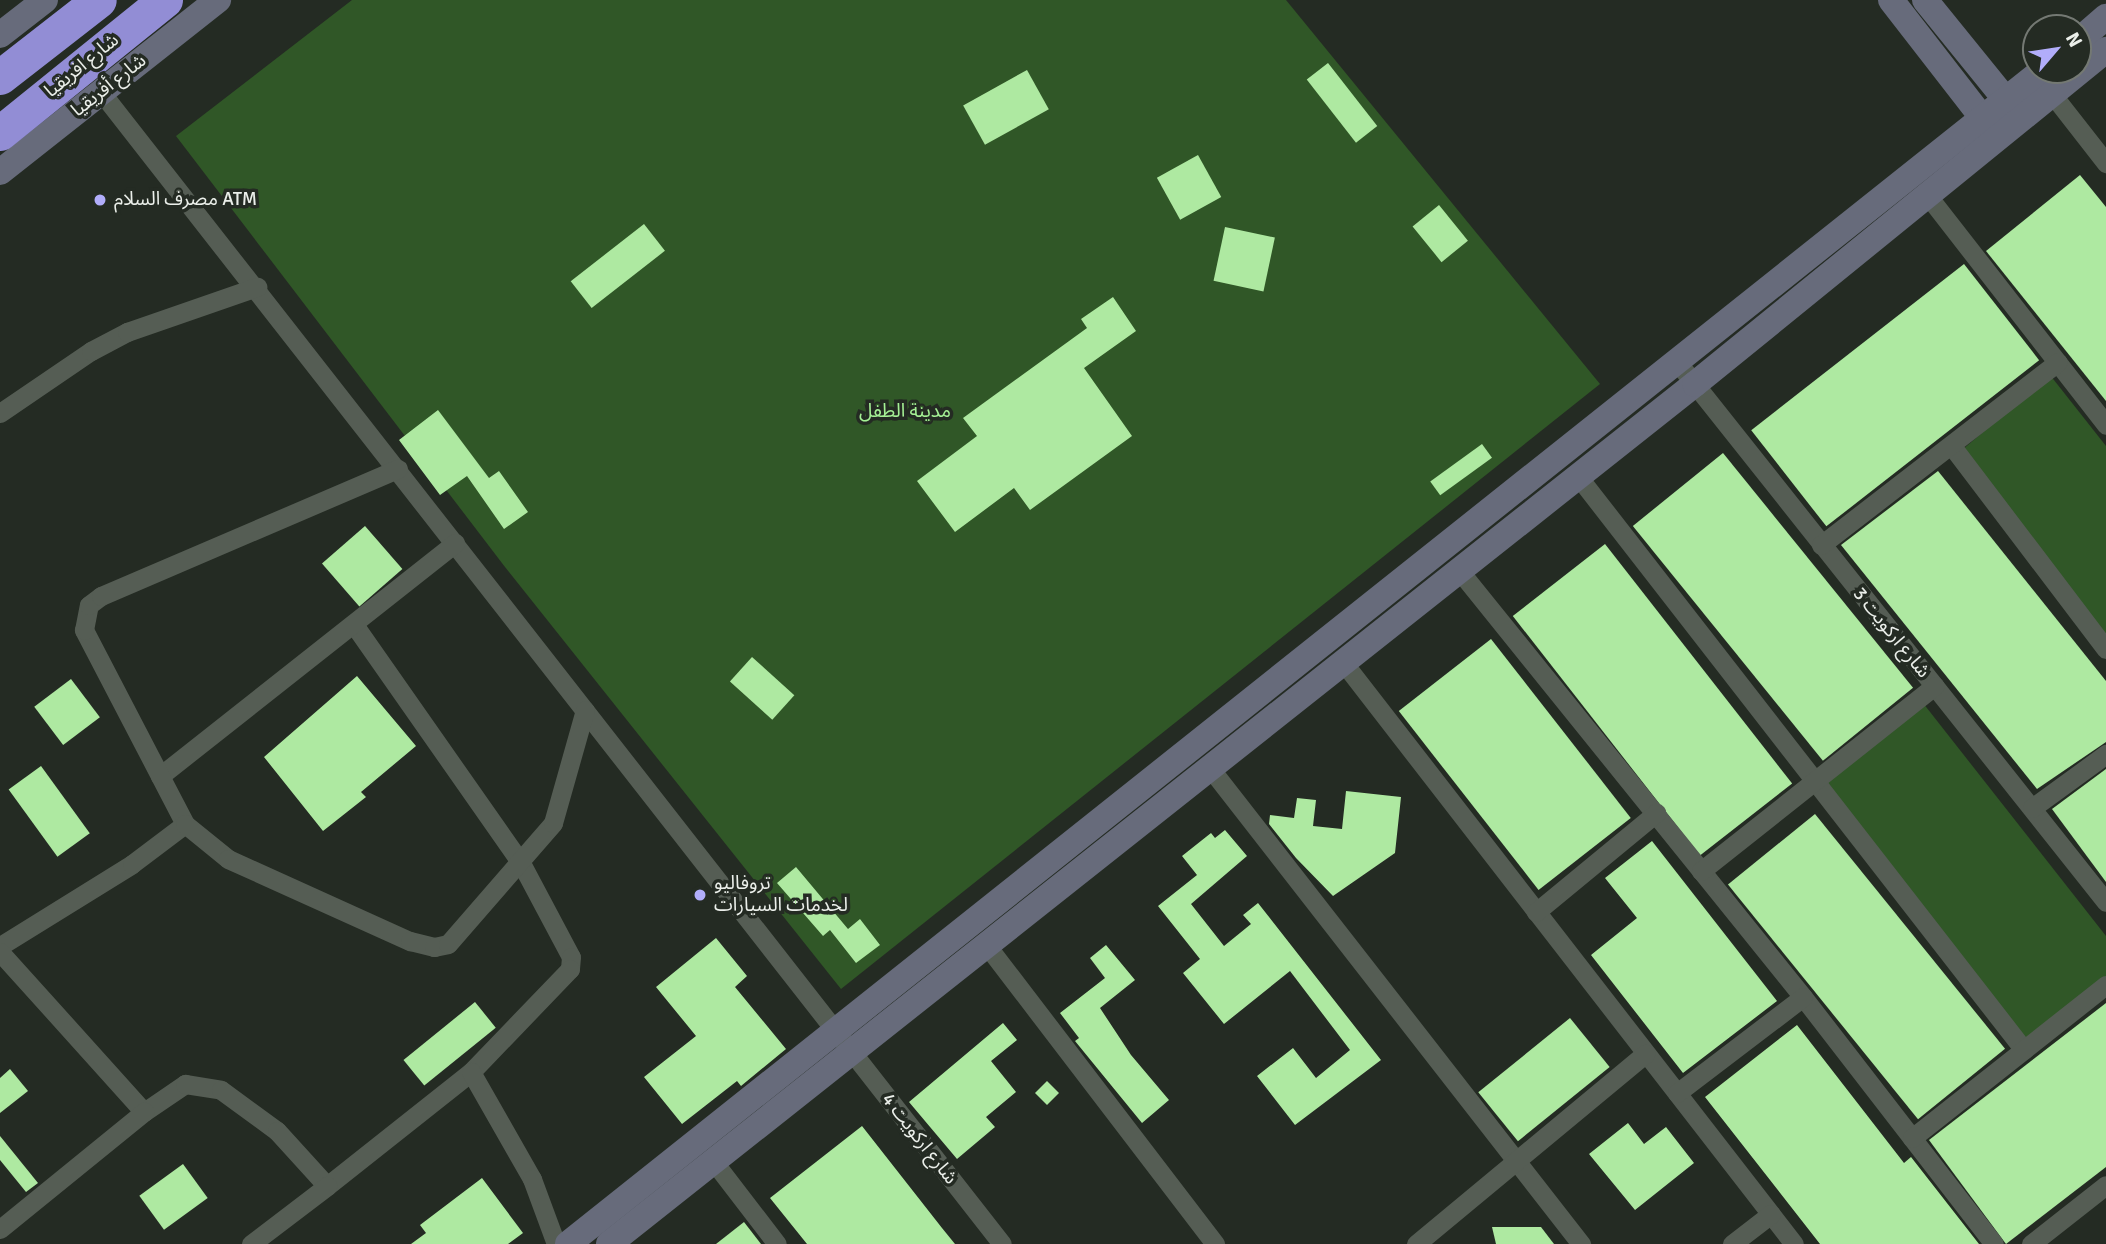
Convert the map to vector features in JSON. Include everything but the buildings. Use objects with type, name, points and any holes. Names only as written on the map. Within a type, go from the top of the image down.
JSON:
[{"type":"highway","points":[[0,77],[99,0]]},
{"type":"highway","name":"شارع افريقيا","points":[[0,133],[165,0]]},
{"type":"street","points":[[0,35],[45,0]]},
{"type":"street","name":"شارع أفريقيا","points":[[0,172],[218,0]]},
{"type":"street","points":[[1891,0],[1984,120]]},
{"type":"street","points":[[1925,0],[2006,100]]},
{"type":"street","points":[[2092,29],[2106,17]]},
{"type":"street","points":[[568,1244],[2006,100],[2043,84]]},
{"type":"street","points":[[609,1244],[853,1055],[1928,196],[2046,84]]},
{"type":"street","points":[[2049,84],[2106,163]]},
{"type":"street","name":"شارع اركويت 4","points":[[101,92],[257,286],[1002,1244]]},
{"type":"street","points":[[1928,196],[2106,425]]},
{"type":"street","points":[[0,412],[91,351],[127,332],[257,286]]},
{"type":"street","points":[[1821,545],[2058,362]]},
{"type":"street","name":"شارع اركويت 3","points":[[1678,363],[2106,902]]},
{"type":"street","points":[[1951,445],[2106,649]]},
{"type":"street","points":[[398,470],[101,596],[89,605],[84,630],[185,824],[228,859],[410,941],[434,947],[448,943],[521,863],[552,823],[585,710]]},
{"type":"street","points":[[1577,475],[2024,1050]]},
{"type":"street","points":[[160,776],[355,626],[455,543]]},
{"type":"street","points":[[1458,569],[1803,997],[1994,1244]]},
{"type":"street","points":[[251,1244],[471,1072],[570,969],[567,945],[521,863],[355,626]]},
{"type":"street","points":[[1343,662],[1794,1244]]},
{"type":"street","points":[[1701,871],[1934,686]]},
{"type":"street","points":[[2032,808],[2106,754]]},
{"type":"street","points":[[1210,768],[1581,1244]]},
{"type":"street","points":[[1536,912],[1656,813]]},
{"type":"street","points":[[0,946],[132,864],[185,824]]},
{"type":"street","points":[[988,947],[1215,1244]]},
{"type":"street","points":[[0,952],[144,1112]]},
{"type":"street","points":[[1912,1138],[2106,985]]},
{"type":"street","points":[[1677,1093],[1803,997]]},
{"type":"street","points":[[1416,1244],[1645,1054]]},
{"type":"street","points":[[471,1072],[532,1179],[556,1244]]},
{"type":"street","points":[[0,1229],[144,1112],[185,1084],[221,1090],[277,1131],[327,1186]]},
{"type":"street","points":[[714,1162],[777,1244]]},
{"type":"street","points":[[2031,1244],[2106,1185]]},
{"type":"street","points":[[1732,1244],[1771,1214]]},
{"type":"green space","name":"مدينة الطفل","points":[[352,0],[1286,0],[1600,384],[841,989],[505,567],[176,136]]},
{"type":"green space","points":[[2050,375],[2106,446],[2106,635],[1962,450]]},
{"type":"green space","points":[[1923,703],[2106,936],[2106,980],[2026,1043],[1823,783]]},
{"type":"place","name":"مصرف السلام ATM","points":[[100,200]]},
{"type":"place","name":"تروفاليو لخدمات السيارات","points":[[700,895]]}]
